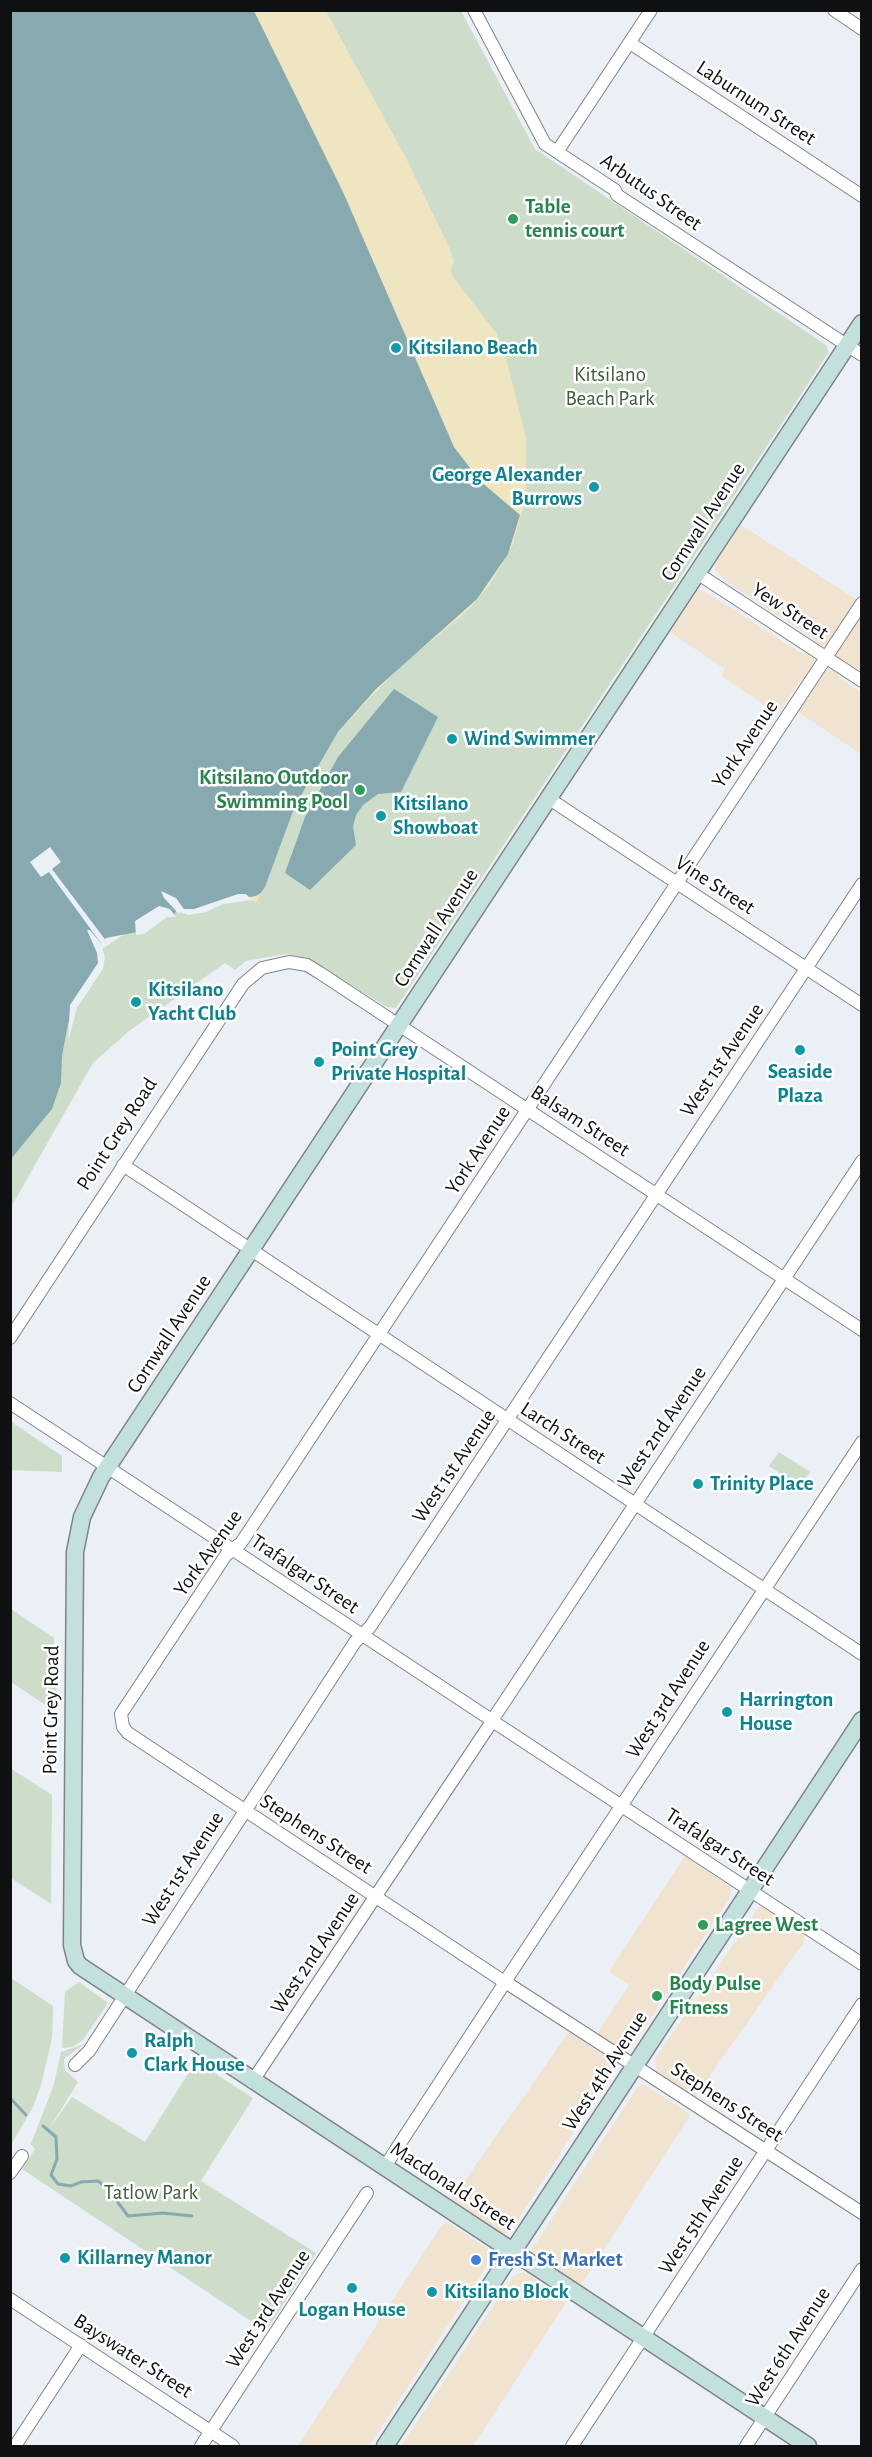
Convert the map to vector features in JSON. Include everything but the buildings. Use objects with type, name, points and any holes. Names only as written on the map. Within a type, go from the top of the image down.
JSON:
[{"type":"main road","name":"Cornwall Avenue","points":[[108,1467],[861,323]]},
{"type":"main road","name":"Point Grey Road","points":[[76,1960],[72,1945],[75,1552],[85,1509],[108,1467]]},
{"type":"main road","name":"West 4th Avenue","points":[[385,2446],[861,1720]]},
{"type":"main road","name":"Macdonald Street","points":[[76,1960],[252,2082],[808,2446]]},
{"type":"street","name":"Arbutus Street","points":[[474,10],[542,141],[615,190],[617,195],[861,355]]},
{"type":"street","points":[[557,152],[651,10]]},
{"type":"street","points":[[834,10],[861,29]]},
{"type":"street","name":"Laburnum Street","points":[[630,43],[861,196]]},
{"type":"street","name":"Yew Street","points":[[697,573],[861,681]]},
{"type":"street","name":"York Avenue","points":[[122,1714],[226,1555],[241,1544],[861,603]]},
{"type":"street","name":"Vine Street","points":[[548,798],[861,1005]]},
{"type":"street","name":"West 1st Avenue","points":[[75,2065],[89,2051],[245,1810],[508,1420],[861,884]]},
{"type":"street","name":"Balsam Street","points":[[271,965],[289,962],[312,968],[861,1330]]},
{"type":"street","name":"Point Grey Road","points":[[10,1338],[243,984],[256,971],[271,965]]},
{"type":"street","name":"West 2nd Avenue","points":[[252,2082],[861,1161]]},
{"type":"street","name":"Larch Street","points":[[123,1165],[861,1654]]},
{"type":"street","name":"Trafalgar Street","points":[[11,1403],[861,1964]]},
{"type":"street","name":"West 3rd Avenue","points":[[384,2168],[861,1442]]},
{"type":"street","name":"Stephens Street","points":[[122,1714],[123,1727],[128,1733],[861,2214]]},
{"type":"street","name":"West 5th Avenue","points":[[572,2446],[861,2004]]},
{"type":"street","points":[[10,2172],[22,2156]]},
{"type":"street","name":"West 3rd Avenue","points":[[201,2446],[368,2193]]},
{"type":"street","name":"West 6th Avenue","points":[[746,2446],[861,2269]]},
{"type":"street","name":"Bayswater Street","points":[[10,2299],[234,2446]]},
{"type":"street","points":[[15,2446],[81,2345]]},
{"type":"shaded area","points":[[741,525],[857,600],[828,645],[818,646],[813,638],[727,582],[715,571],[715,564]]},
{"type":"shaded area","points":[[702,590],[801,653],[809,653],[816,658],[804,680],[798,683],[778,714],[721,676],[725,669],[670,632],[696,593]]},
{"type":"shaded area","points":[[861,613],[861,670],[837,658],[836,653]]},
{"type":"shaded area","points":[[827,669],[834,669],[841,679],[861,693],[861,754],[798,712]]},
{"type":"shaded area","points":[[685,1856],[730,1887],[731,1896],[631,2048],[620,2050],[597,2034],[629,1985],[609,1972]]},
{"type":"shaded area","points":[[759,1907],[766,1907],[805,1934],[803,1943],[695,2097],[657,2071],[655,2059]]},
{"type":"shaded area","points":[[569,2032],[611,2060],[615,2067],[511,2231],[504,2234],[452,2199]]},
{"type":"shaded area","points":[[643,2084],[689,2113],[689,2117],[583,2282],[578,2284],[536,2257],[532,2249],[637,2088]]},
{"type":"shaded area","points":[[447,2222],[488,2249],[492,2258],[369,2446],[298,2446],[441,2226]]},
{"type":"shaded area","points":[[524,2272],[567,2301],[473,2446],[401,2446],[513,2276]]},
{"type":"green space","name":"Kitsilano Beach Park","points":[[254,11],[461,11],[535,149],[826,345],[829,352],[396,1008],[387,1007],[307,958],[288,954],[268,957],[246,961],[235,970],[225,963],[129,1031],[93,1063],[11,1207],[11,1156],[99,951],[171,903],[246,898],[256,902],[295,806],[338,732],[398,668],[467,611],[495,576],[514,542]]},
{"type":"green space","points":[[10,1421],[62,1456],[62,1472],[11,1470]]},
{"type":"green space","points":[[779,1452],[810,1472],[800,1487],[769,1466]]},
{"type":"green space","points":[[11,1609],[54,1638],[53,1662],[57,1664],[56,1712],[11,1682]]},
{"type":"green space","points":[[10,1768],[52,1795],[51,1904],[11,1878]]},
{"type":"green space","points":[[11,1978],[53,2006],[53,2013],[52,2038],[41,2085],[33,2107],[11,2145]]},
{"type":"green space","points":[[79,1982],[108,2003],[83,2040],[72,2047],[62,2048],[65,1992]]},
{"type":"green space","name":"Tatlow Park","points":[[84,2044],[64,2059],[65,2070],[78,2082],[49,2129],[72,2097],[145,2142],[196,2061],[253,2098],[201,2181],[316,2253],[266,2331],[22,2169],[35,2149],[31,2144],[54,2084],[61,2052]]},
{"type":"sand","points":[[180,11],[326,11],[407,160],[449,247],[454,261],[451,270],[453,277],[497,334],[507,362],[526,437],[526,499],[513,542],[502,564],[488,587],[467,611],[398,668],[338,732],[295,806],[265,887],[256,903],[201,863]]},
{"type":"water","points":[[11,11],[254,11],[343,192],[454,447],[480,481],[520,515],[508,554],[477,599],[376,689],[338,732],[295,806],[261,893],[256,896],[222,901],[206,910],[176,910],[175,914],[166,914],[142,931],[106,938],[101,945],[102,957],[74,1007],[68,1024],[62,1056],[61,1083],[52,1109],[11,1159]]},
{"type":"water","name":"Kitsilano Outdoor Swimming Pool","points":[[394,689],[438,717],[401,792],[378,794],[363,805],[356,815],[353,827],[356,845],[310,890],[285,873],[305,817],[338,757]]},
{"type":"pier","points":[[50,847],[61,862],[52,869],[107,942],[102,948],[105,957],[103,969],[77,1008],[68,1041],[70,1005],[98,963],[97,953],[87,930],[90,930],[103,946],[49,872],[41,877],[30,862]]},
{"type":"pier","points":[[161,891],[176,898],[184,909],[194,909],[238,894],[246,894],[252,900],[223,904],[206,912],[188,915],[180,912],[179,914],[164,898]]},
{"type":"pier","points":[[159,906],[170,909],[176,917],[167,917],[144,934],[136,935],[135,921]]},
{"type":"waterway","points":[[10,2098],[26,2115]]},
{"type":"waterway","points":[[43,2126],[56,2137],[57,2159],[51,2175],[58,2184],[71,2186],[81,2182],[98,2181],[108,2189],[128,2216],[163,2213],[192,2216]]},
{"type":"place","name":"Table tennis court","points":[[513,219]]},
{"type":"place","name":"Kitsilano Beach","points":[[396,348]]},
{"type":"place","name":"George Alexander Burrows","points":[[594,487]]},
{"type":"place","name":"Wind Swimmer","points":[[452,739]]},
{"type":"place","name":"Kitsilano Outdoor Swimming Pool","points":[[360,790]]},
{"type":"place","name":"Kitsilano Showboat","points":[[381,816]]},
{"type":"place","name":"Kitsilano Yacht Club","points":[[136,1002]]},
{"type":"place","name":"Seaside Plaza","points":[[800,1050]]},
{"type":"place","name":"Point Grey Private Hospital","points":[[319,1062]]},
{"type":"place","name":"Trinity Place","points":[[698,1484]]},
{"type":"place","name":"Harrington House","points":[[727,1712]]},
{"type":"place","name":"Lagree West","points":[[703,1925]]},
{"type":"place","name":"Body Pulse Fitness","points":[[657,1996]]},
{"type":"place","name":"Ralph Clark House","points":[[132,2053]]},
{"type":"place","name":"Killarney Manor","points":[[65,2258]]},
{"type":"place","name":"Fresh St. Market","points":[[476,2260]]},
{"type":"place","name":"Logan House","points":[[352,2288]]},
{"type":"place","name":"Kitsilano Block","points":[[432,2292]]}]
